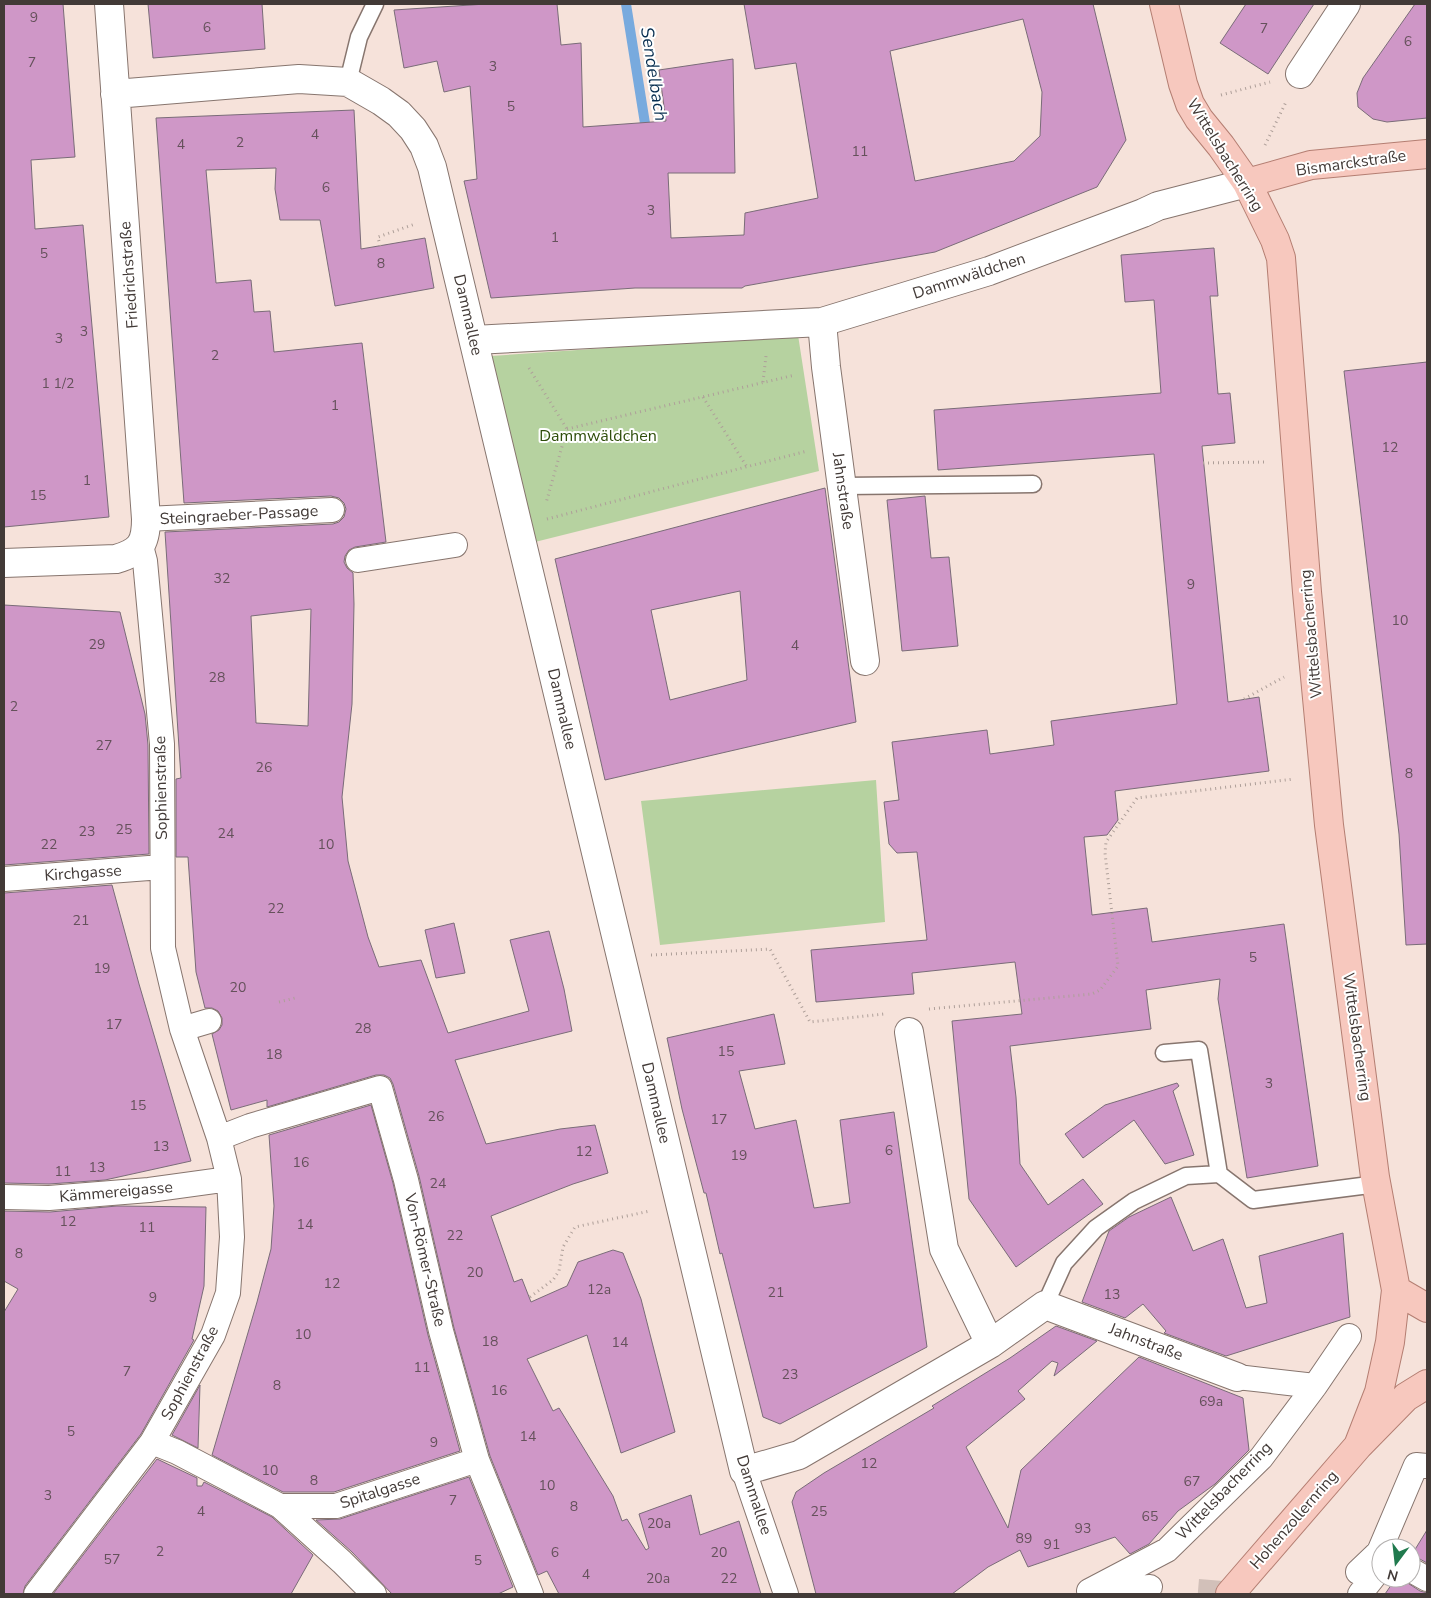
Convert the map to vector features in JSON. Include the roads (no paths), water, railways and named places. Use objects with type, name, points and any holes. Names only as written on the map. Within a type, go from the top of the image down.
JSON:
[{"type":"main road","name":"Wittelsbacherring","points":[[1164,4],[1183,84],[1190,104],[1246,183],[1275,240],[1281,258],[1313,662],[1324,775],[1377,1184],[1396,1290],[1390,1342],[1379,1392],[1358,1446]]},
{"type":"main road","name":"Bismarckstraße","points":[[1246,183],[1312,165],[1427,154]]},
{"type":"main road","points":[[1396,1290],[1427,1308]]},
{"type":"main road","name":"Hohenzollernring","points":[[1230,1594],[1358,1446],[1406,1397],[1427,1384]]},
{"type":"street","name":"Friedrichstraße","points":[[109,4],[146,519],[146,533],[142,546]]},
{"type":"street","points":[[1300,74],[1346,4]]},
{"type":"street","name":"Dammallee","points":[[115,94],[299,79],[348,82],[400,114],[424,146],[432,167],[474,340],[530,525],[621,956],[744,1472],[786,1594]]},
{"type":"street","name":"Dammwäldchen","points":[[474,340],[822,322],[989,271],[1158,206],[1246,183]]},
{"type":"street","name":"Jahnstraße","points":[[822,322],[826,367],[865,661]]},
{"type":"street","name":"Steingraeber-Passage","points":[[146,519],[332,510]]},
{"type":"street","points":[[358,560],[455,545]]},
{"type":"street","points":[[4,563],[116,559],[130,555],[142,546]]},
{"type":"street","name":"Sophienstraße","points":[[36,1594],[152,1442],[213,1335],[228,1293],[232,1237],[229,1179],[219,1138],[182,1029],[163,948],[162,744],[142,546]]},
{"type":"street","name":"Kirchgasse","points":[[4,879],[162,867]]},
{"type":"street","points":[[182,1029],[209,1021]]},
{"type":"street","points":[[908,1022],[944,1249],[990,1344]]},
{"type":"street","name":"Von-Römer-Straße","points":[[219,1138],[250,1126],[380,1088],[446,1329],[477,1460],[527,1593]]},
{"type":"street","name":"Kämmereigasse","points":[[4,1197],[49,1198],[150,1190],[229,1179]]},
{"type":"street","points":[[744,1472],[800,1454],[990,1344],[1045,1304]]},
{"type":"street","name":"Jahnstraße","points":[[1045,1304],[1237,1377],[1315,1386]]},
{"type":"street","name":"Wittelsbacherring","points":[[1084,1593],[1167,1550],[1261,1458],[1315,1386],[1349,1336]]},
{"type":"street","name":"Spitalgasse","points":[[152,1442],[177,1452],[280,1506],[374,1594]]},
{"type":"street","name":"Spitalgasse","points":[[280,1506],[336,1506],[477,1460]]},
{"type":"street","points":[[1369,1567],[1416,1465],[1427,1466]]},
{"type":"street","points":[[1084,1593],[1150,1587]]},
{"type":"lane","points":[[348,82],[359,37],[375,4]]},
{"type":"lane","points":[[842,486],[1033,484]]},
{"type":"lane","points":[[1164,1053],[1199,1050],[1219,1174]]},
{"type":"lane","points":[[1045,1304],[1064,1263],[1096,1228],[1134,1201],[1186,1176],[1219,1174],[1253,1200],[1377,1184]]},
{"type":"waterway","name":"Sendelbach","points":[[626,4],[647,136]]},
{"type":"tunnel","points":[[1198,1591],[1234,1594]]}]
